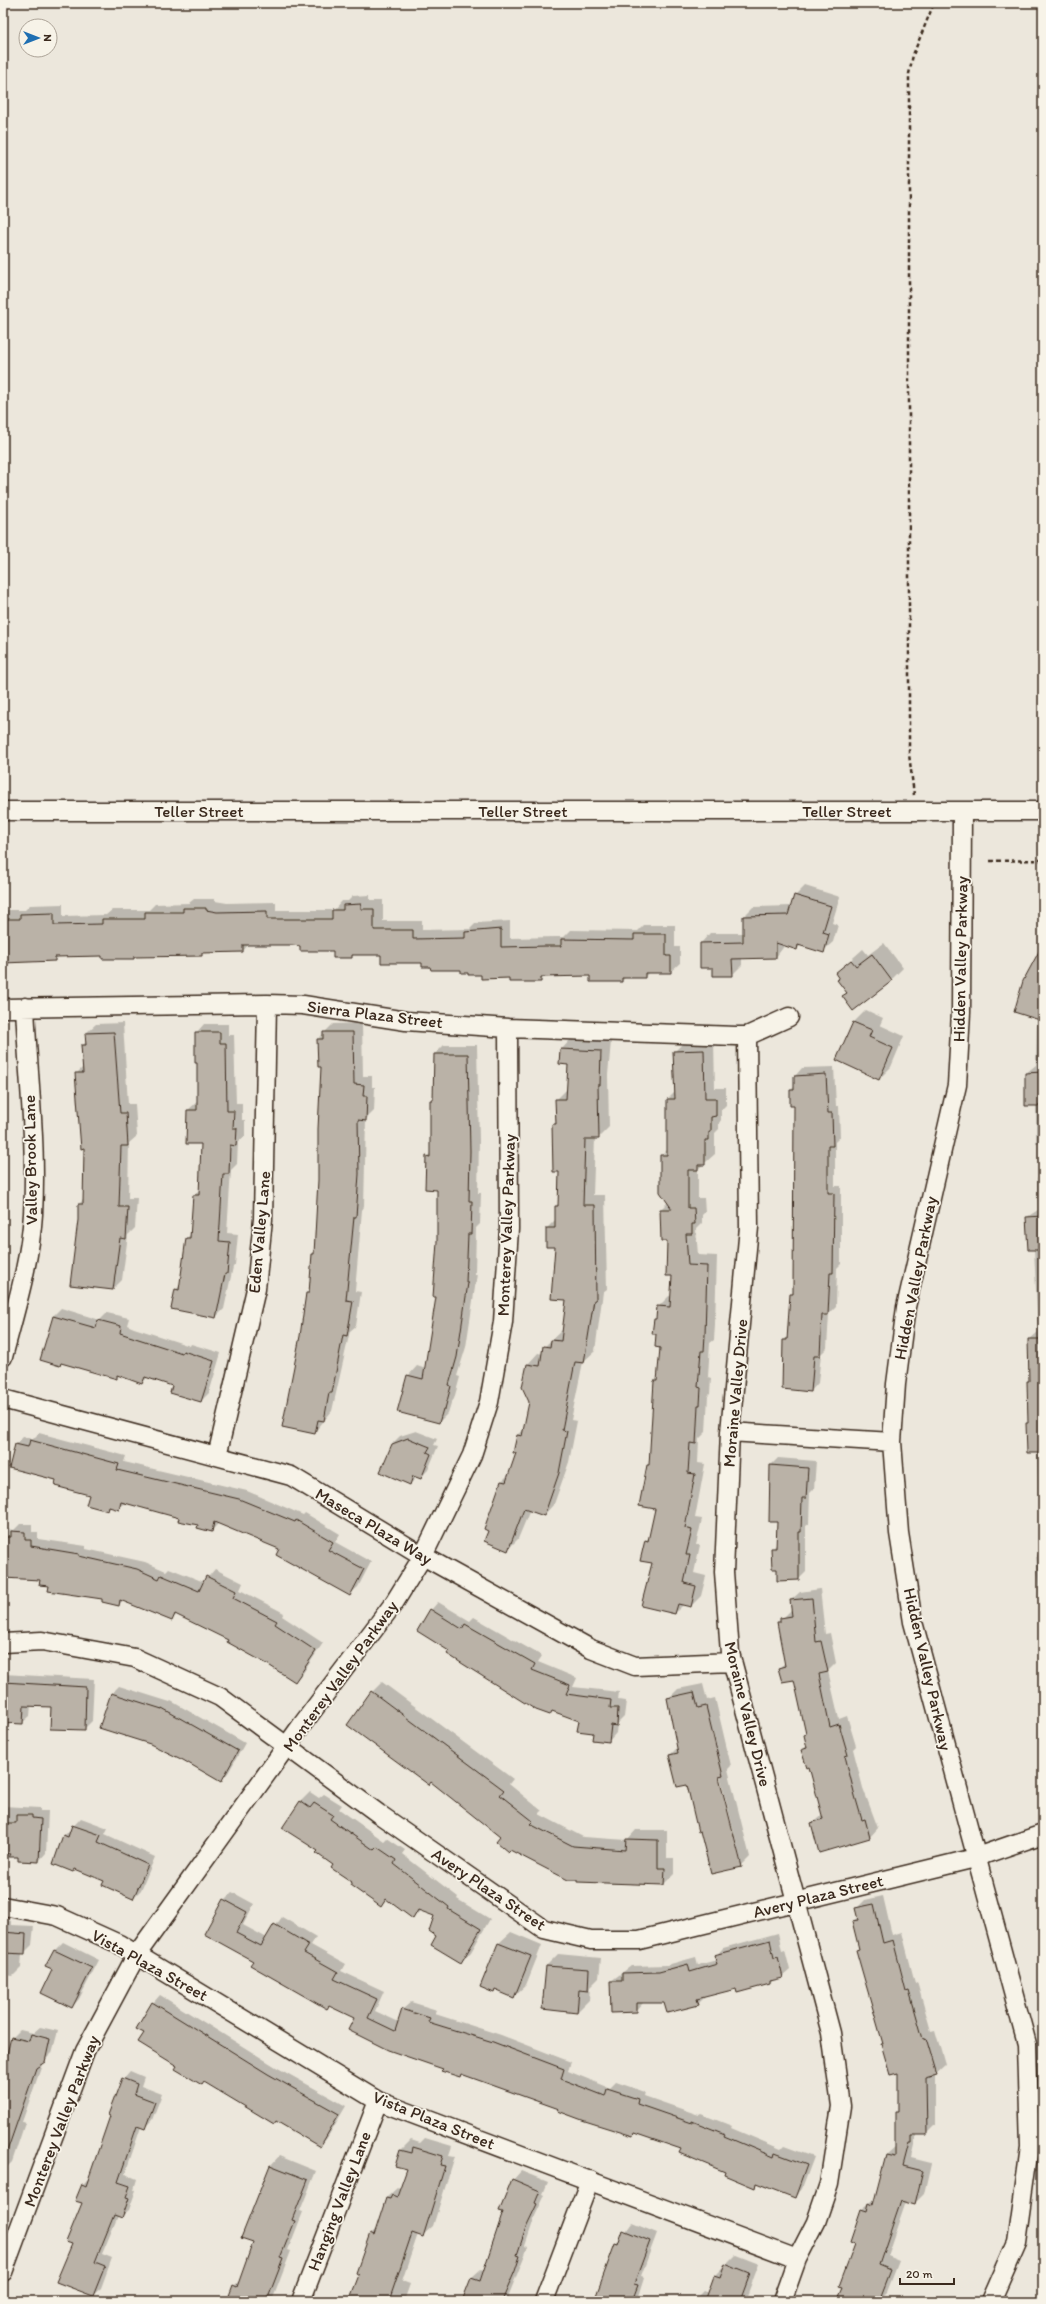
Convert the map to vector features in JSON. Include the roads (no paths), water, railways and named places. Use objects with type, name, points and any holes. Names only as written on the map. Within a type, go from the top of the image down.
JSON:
[{"type":"street","name":"Teller Street","points":[[3,811],[1043,812]]},
{"type":"street","name":"Hidden Valley Parkway","points":[[962,811],[961,1012],[956,1085],[906,1307],[896,1384],[892,1442],[899,1533],[913,1622],[1027,2044],[1030,2148],[1016,2242],[991,2301]]},
{"type":"street","name":"Sierra Plaza Street","points":[[3,1008],[267,1004],[303,1005],[406,1021],[508,1028],[747,1036]]},
{"type":"street","name":"Eden Valley Lane","points":[[217,1456],[256,1289],[263,1212],[267,1004]]},
{"type":"street","name":"Valley Brook Lane","points":[[3,1357],[26,1270],[33,1214],[33,1160],[25,1008]]},
{"type":"street","points":[[747,1036],[789,1017]]},
{"type":"street","name":"Monterey Valley Parkway","points":[[3,2272],[85,2051],[137,1954],[394,1603],[423,1556],[472,1455],[489,1402],[503,1322],[509,1229],[508,1028]]},
{"type":"street","name":"Moraine Valley Drive","points":[[747,1036],[749,1227],[730,1432],[724,1572],[732,1662],[831,2032],[841,2106],[829,2184],[816,2222],[797,2259],[782,2301]]},
{"type":"street","name":"Maseca Plaza Way","points":[[3,1399],[291,1476],[423,1556],[590,1649],[635,1666],[732,1662]]},
{"type":"street","points":[[730,1432],[892,1442]]},
{"type":"street","name":"Avery Plaza Street","points":[[3,1643],[42,1641],[135,1658],[220,1697],[379,1814],[544,1929],[590,1940],[639,1940],[977,1856],[1043,1834]]},
{"type":"street","name":"Vista Plaza Street","points":[[3,1906],[57,1916],[137,1954],[378,2101],[797,2259]]},
{"type":"street","name":"Hanging Valley Lane","points":[[301,2301],[378,2101]]},
{"type":"street","points":[[544,2301],[590,2180]]}]
